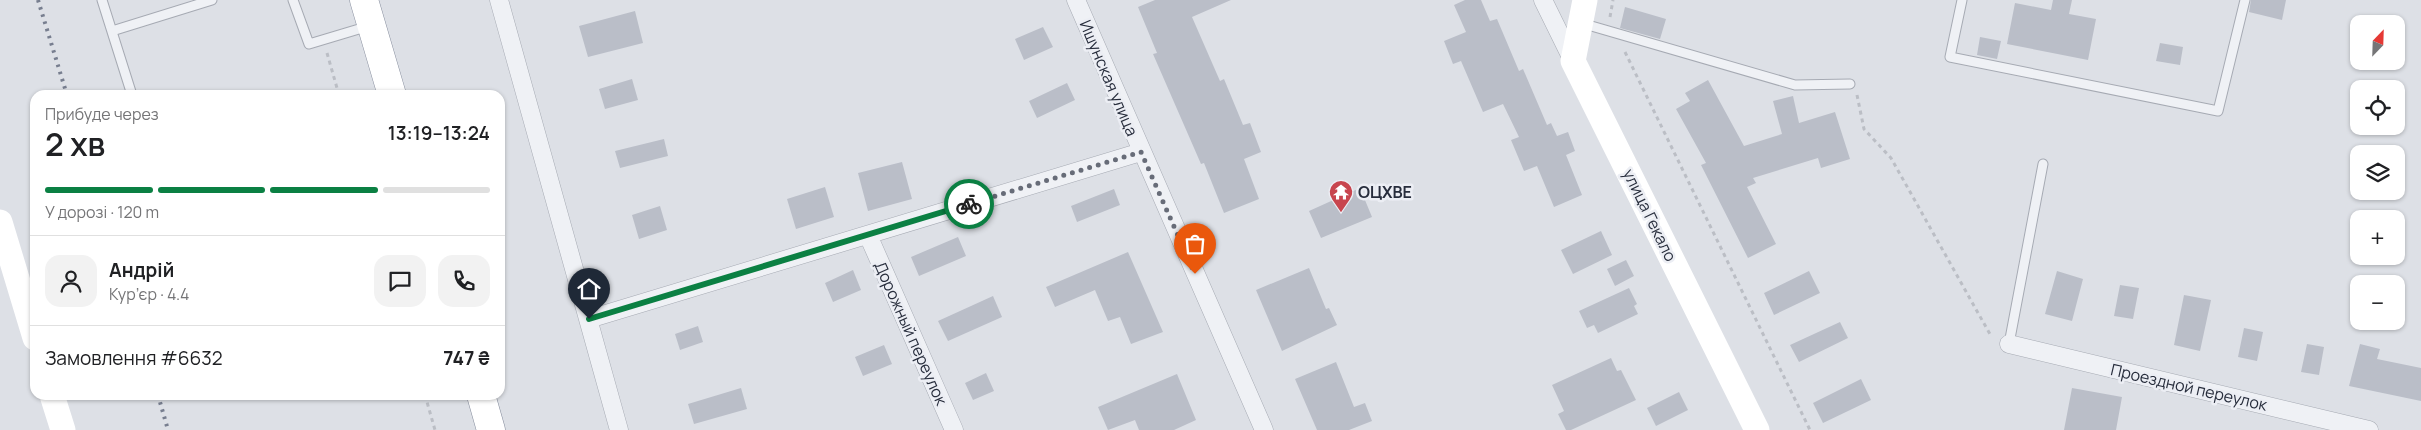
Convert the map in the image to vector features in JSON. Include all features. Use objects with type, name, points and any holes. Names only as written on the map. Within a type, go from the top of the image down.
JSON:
[{"type":"highway","points":[[368,13],[391,90]]},
{"type":"highway","points":[[482,400],[491,430]]},
{"type":"main road","points":[[1573,61],[1583,11]]},
{"type":"main road","name":"улица Гекало","points":[[1573,61],[1757,430]]},
{"type":"main road","points":[[0,222],[30,321]]},
{"type":"main road","points":[[54,400],[63,430]]},
{"type":"street","points":[[499,0],[619,430]]},
{"type":"street","name":"Ишунская улица","points":[[1076,0],[1264,430]]},
{"type":"street","name":"улица Гекало","points":[[1543,0],[1573,61]]},
{"type":"street","points":[[589,319],[1141,152]]},
{"type":"street","name":"Дорожный переулок","points":[[868,236],[954,430]]},
{"type":"street","name":"Проездной переулок","points":[[2009,344],[2369,430]]},
{"type":"lane","points":[[102,0],[130,90]]},
{"type":"lane","points":[[112,31],[212,0]]},
{"type":"lane","points":[[293,0],[309,44],[368,13]]},
{"type":"lane","points":[[1962,0],[1950,57],[2218,111],[2245,0]]},
{"type":"lane","points":[[1583,11],[1615,32],[1794,85],[1850,84]]},
{"type":"lane","points":[[2009,344],[2043,164]]},
{"type":"path","points":[[1614,0],[1610,17],[1615,32],[1810,430]]},
{"type":"path","points":[[1850,84],[1858,97],[1864,129],[1891,158],[1989,335],[2009,344]]},
{"type":"path","points":[[426,400],[435,430]]},
{"type":"building","points":[[1155,0],[1231,0],[1192,17],[1220,81],[1224,79],[1243,125],[1250,123],[1261,152],[1244,159],[1259,199],[1224,213],[1204,163],[1201,164],[1153,54],[1157,53],[1138,7]]},
{"type":"building","points":[[1465,0],[1481,0],[1490,21],[1497,19],[1519,71],[1523,69],[1547,125],[1551,123],[1557,136],[1568,132],[1575,151],[1566,155],[1582,195],[1554,207],[1537,166],[1524,171],[1511,140],[1519,137],[1503,104],[1483,112],[1461,61],[1453,64],[1444,41],[1466,32],[1454,5]]},
{"type":"building","points":[[2053,0],[2072,0],[2069,14],[2096,19],[2088,60],[2007,44],[2015,3],[2051,10]]},
{"type":"building","points":[[2251,0],[2286,0],[2282,20],[2249,12]]},
{"type":"building","points":[[1625,7],[1666,19],[1660,39],[1620,28]]},
{"type":"building","points":[[635,11],[643,43],[588,57],[579,26]]},
{"type":"building","points":[[1043,27],[1053,47],[1024,60],[1015,39]]},
{"type":"building","points":[[1980,37],[2001,41],[1997,59],[1977,55]]},
{"type":"building","points":[[2160,43],[2183,47],[2180,65],[2156,61]]},
{"type":"building","points":[[632,79],[638,100],[605,109],[599,89]]},
{"type":"building","points":[[1708,80],[1744,146],[1782,134],[1773,101],[1793,96],[1799,123],[1835,112],[1850,159],[1821,168],[1818,158],[1753,178],[1756,183],[1747,187],[1776,244],[1748,258],[1701,165],[1706,163],[1676,109],[1690,101],[1685,93]]},
{"type":"building","points":[[1067,83],[1075,100],[1037,118],[1029,101]]},
{"type":"building","points":[[664,139],[668,156],[620,168],[615,151]]},
{"type":"building","points":[[902,162],[912,199],[868,211],[858,173]]},
{"type":"building","points":[[825,187],[834,217],[796,229],[787,199]]},
{"type":"building","points":[[1360,188],[1372,217],[1321,238],[1309,211]]},
{"type":"building","points":[[1114,189],[1120,205],[1077,222],[1071,206]]},
{"type":"building","points":[[660,206],[667,230],[639,239],[632,215]]},
{"type":"building","points":[[1601,231],[1612,255],[1573,274],[1561,250]]},
{"type":"building","points":[[958,237],[966,256],[919,276],[911,257]]},
{"type":"building","points":[[1128,252],[1163,332],[1131,344],[1120,317],[1108,321],[1095,290],[1055,307],[1046,287]]},
{"type":"building","points":[[1626,260],[1634,276],[1615,286],[1607,269]]},
{"type":"building","points":[[1309,268],[1326,309],[1329,308],[1337,325],[1282,351],[1256,290]]},
{"type":"building","points":[[853,270],[861,290],[833,302],[825,283]]},
{"type":"building","points":[[1809,271],[1820,293],[1774,315],[1764,293]]},
{"type":"building","points":[[2057,271],[2083,279],[2072,321],[2045,314]]},
{"type":"building","points":[[2120,285],[2139,288],[2133,319],[2114,316]]},
{"type":"building","points":[[1629,288],[1637,304],[1634,306],[1638,314],[1598,333],[1594,325],[1587,328],[1579,311]]},
{"type":"building","points":[[2184,295],[2211,300],[2200,351],[2174,345]]},
{"type":"building","points":[[993,296],[1002,317],[948,341],[938,321]]},
{"type":"building","points":[[1840,322],[1848,338],[1799,362],[1790,345]]},
{"type":"building","points":[[698,326],[703,342],[680,350],[675,334]]},
{"type":"building","points":[[2244,328],[2263,332],[2257,361],[2238,357]]},
{"type":"building","points":[[2307,344],[2324,347],[2319,375],[2301,372]]},
{"type":"building","points":[[2360,344],[2380,349],[2377,359],[2421,368],[2421,401],[2349,386]]},
{"type":"building","points":[[884,345],[892,364],[863,376],[855,357]]},
{"type":"building","points":[[1611,358],[1617,371],[1621,370],[1636,400],[1571,430],[1566,430],[1558,414],[1564,411],[1552,385]]},
{"type":"building","points":[[1336,362],[1354,407],[1365,403],[1372,421],[1349,430],[1317,430],[1295,379]]},
{"type":"building","points":[[986,373],[994,391],[973,400],[965,383]]},
{"type":"building","points":[[1177,374],[1196,420],[1174,430],[1139,430],[1135,420],[1108,430],[1098,407]]},
{"type":"building","points":[[1861,379],[1871,400],[1823,423],[1813,403]]},
{"type":"building","points":[[741,388],[747,409],[694,424],[688,404]]},
{"type":"building","points":[[2072,388],[2122,397],[2116,430],[2064,430]]},
{"type":"building","points":[[1679,392],[1688,410],[1656,426],[1647,408]]},
{"type":"railway","points":[[38,0],[65,90]]},
{"type":"railway","points":[[159,400],[168,430]]},
{"type":"way so far","points":[[969,204],[1141,152],[1195,274]]},
{"type":"place","name":"ОЦХВЕ","points":[[1341,213]]},
{"type":"route","points":[[589,319],[969,204]]}]
